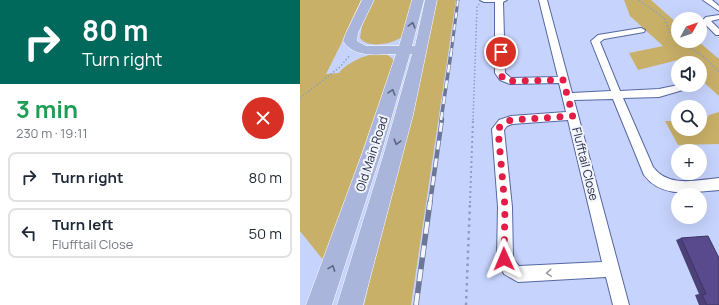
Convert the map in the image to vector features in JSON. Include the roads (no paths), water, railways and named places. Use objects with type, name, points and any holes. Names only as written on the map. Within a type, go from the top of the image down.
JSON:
[{"type":"main road","points":[[368,0],[350,38],[350,41],[355,47],[366,50],[413,50]]},
{"type":"main road","name":"Old Main Road","points":[[350,305],[394,151],[413,50],[418,0]]},
{"type":"main road","name":"Old Main Road","points":[[319,305],[431,0]]},
{"type":"street","points":[[483,0],[503,0]]},
{"type":"street","points":[[499,0],[500,73],[502,78],[510,81],[563,80]]},
{"type":"street","name":"Flufftail Close","points":[[543,0],[621,305]]},
{"type":"street","points":[[707,0],[719,9]]},
{"type":"street","points":[[719,17],[709,18],[706,21],[719,33]]},
{"type":"street","points":[[641,30],[601,37],[595,41],[648,171],[654,180],[663,185],[719,184]]},
{"type":"street","points":[[568,97],[659,93],[671,90]]},
{"type":"street","points":[[573,116],[511,120],[503,123],[498,129],[505,207],[504,259],[507,266],[518,274],[612,269]]},
{"type":"railway","points":[[451,54],[458,0]]},
{"type":"railway","points":[[441,120],[451,53]]},
{"type":"railway","points":[[430,203],[442,119]]},
{"type":"railway","points":[[416,305],[430,202]]}]
